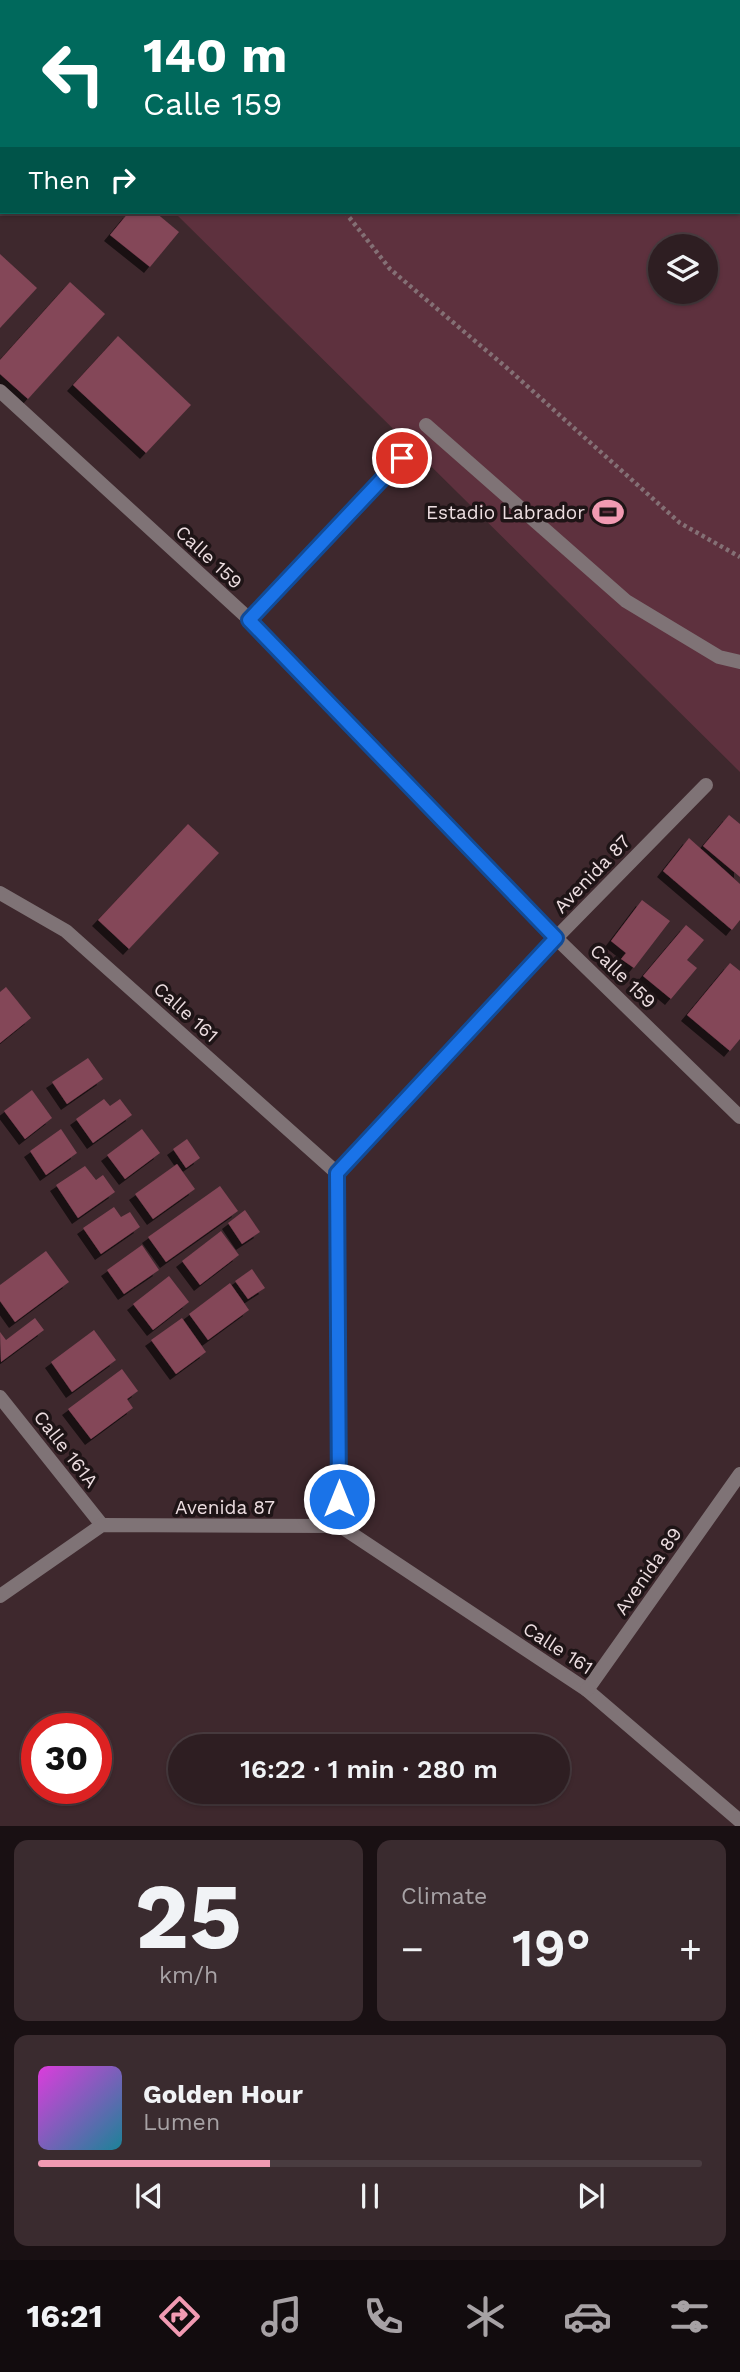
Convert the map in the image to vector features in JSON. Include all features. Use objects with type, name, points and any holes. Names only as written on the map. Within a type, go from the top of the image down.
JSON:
[{"type":"street","name":"Calle 159","points":[[0,391],[249,620],[556,938],[740,1117]]},
{"type":"street","points":[[426,425],[626,601],[719,657],[740,662]]},
{"type":"street","points":[[249,620],[402,458]]},
{"type":"street","name":"Avenida 87","points":[[337,1173],[556,938],[706,785]]},
{"type":"street","name":"Calle 161","points":[[0,893],[66,932],[337,1173]]},
{"type":"street","points":[[337,1173],[340,1527]]},
{"type":"street","name":"Calle 161A","points":[[0,1397],[102,1525]]},
{"type":"street","name":"Avenida 89","points":[[587,1690],[740,1474]]},
{"type":"street","points":[[0,1596],[102,1525]]},
{"type":"street","name":"Avenida 87","points":[[102,1525],[340,1527]]},
{"type":"street","name":"Calle 161","points":[[340,1527],[587,1690],[740,1821]]},
{"type":"path","points":[[347,214],[390,269],[507,368],[680,523],[740,557]]},
{"type":"shaded area","name":"Estadio Labrador","points":[[176,214],[740,214],[740,772]]},
{"type":"building","points":[[127,214],[157,214],[179,232],[150,267],[110,235]]},
{"type":"building","points":[[0,254],[37,288],[0,328]]},
{"type":"building","points":[[70,282],[105,314],[28,399],[0,374],[0,360]]},
{"type":"building","points":[[118,336],[191,405],[146,453],[73,385]]},
{"type":"building","points":[[729,815],[740,824],[740,877],[703,846]]},
{"type":"building","points":[[188,824],[219,853],[129,949],[98,920]]},
{"type":"building","points":[[689,838],[740,884],[740,920],[732,930],[663,871]]},
{"type":"building","points":[[642,900],[670,921],[634,968],[621,959],[626,953],[611,941]]},
{"type":"building","points":[[686,925],[704,940],[687,960],[697,968],[671,999],[643,976]]},
{"type":"building","points":[[730,963],[740,971],[740,1039],[730,1051],[687,1015]]},
{"type":"building","points":[[6,987],[31,1018],[0,1043],[0,992]]},
{"type":"building","points":[[88,1058],[103,1079],[67,1104],[52,1082]]},
{"type":"building","points":[[32,1090],[52,1118],[25,1139],[4,1111]]},
{"type":"building","points":[[104,1099],[110,1106],[120,1099],[132,1115],[93,1143],[76,1119]]},
{"type":"building","points":[[61,1129],[77,1153],[46,1175],[30,1151]]},
{"type":"building","points":[[142,1129],[160,1153],[125,1179],[107,1155]]},
{"type":"building","points":[[187,1139],[200,1158],[186,1168],[173,1149]]},
{"type":"building","points":[[177,1164],[195,1189],[153,1219],[135,1194]]},
{"type":"building","points":[[85,1166],[96,1180],[103,1175],[115,1192],[78,1218],[56,1185]]},
{"type":"building","points":[[220,1186],[238,1211],[166,1262],[148,1237]]},
{"type":"building","points":[[114,1207],[121,1217],[130,1212],[140,1227],[101,1254],[83,1228]]},
{"type":"building","points":[[245,1210],[260,1232],[242,1244],[228,1223]]},
{"type":"building","points":[[221,1231],[239,1255],[200,1285],[182,1261]]},
{"type":"building","points":[[142,1245],[159,1270],[124,1294],[107,1270]]},
{"type":"building","points":[[46,1251],[69,1282],[15,1322],[0,1301],[0,1285]]},
{"type":"building","points":[[252,1269],[265,1288],[248,1299],[235,1281]]},
{"type":"building","points":[[169,1276],[189,1302],[153,1330],[133,1304]]},
{"type":"building","points":[[230,1283],[249,1310],[208,1340],[189,1314]]},
{"type":"building","points":[[35,1318],[44,1330],[1,1362],[0,1332],[6,1340]]},
{"type":"building","points":[[182,1318],[206,1352],[176,1374],[151,1340]]},
{"type":"building","points":[[94,1330],[116,1360],[72,1392],[51,1362]]},
{"type":"building","points":[[122,1369],[138,1391],[127,1399],[133,1408],[91,1439],[68,1409]]},
{"type":"place","name":"Estadio Labrador","points":[[608,512]]},
{"type":"route","points":[[339,1499],[337,1173],[556,938],[249,620],[402,458]]}]
